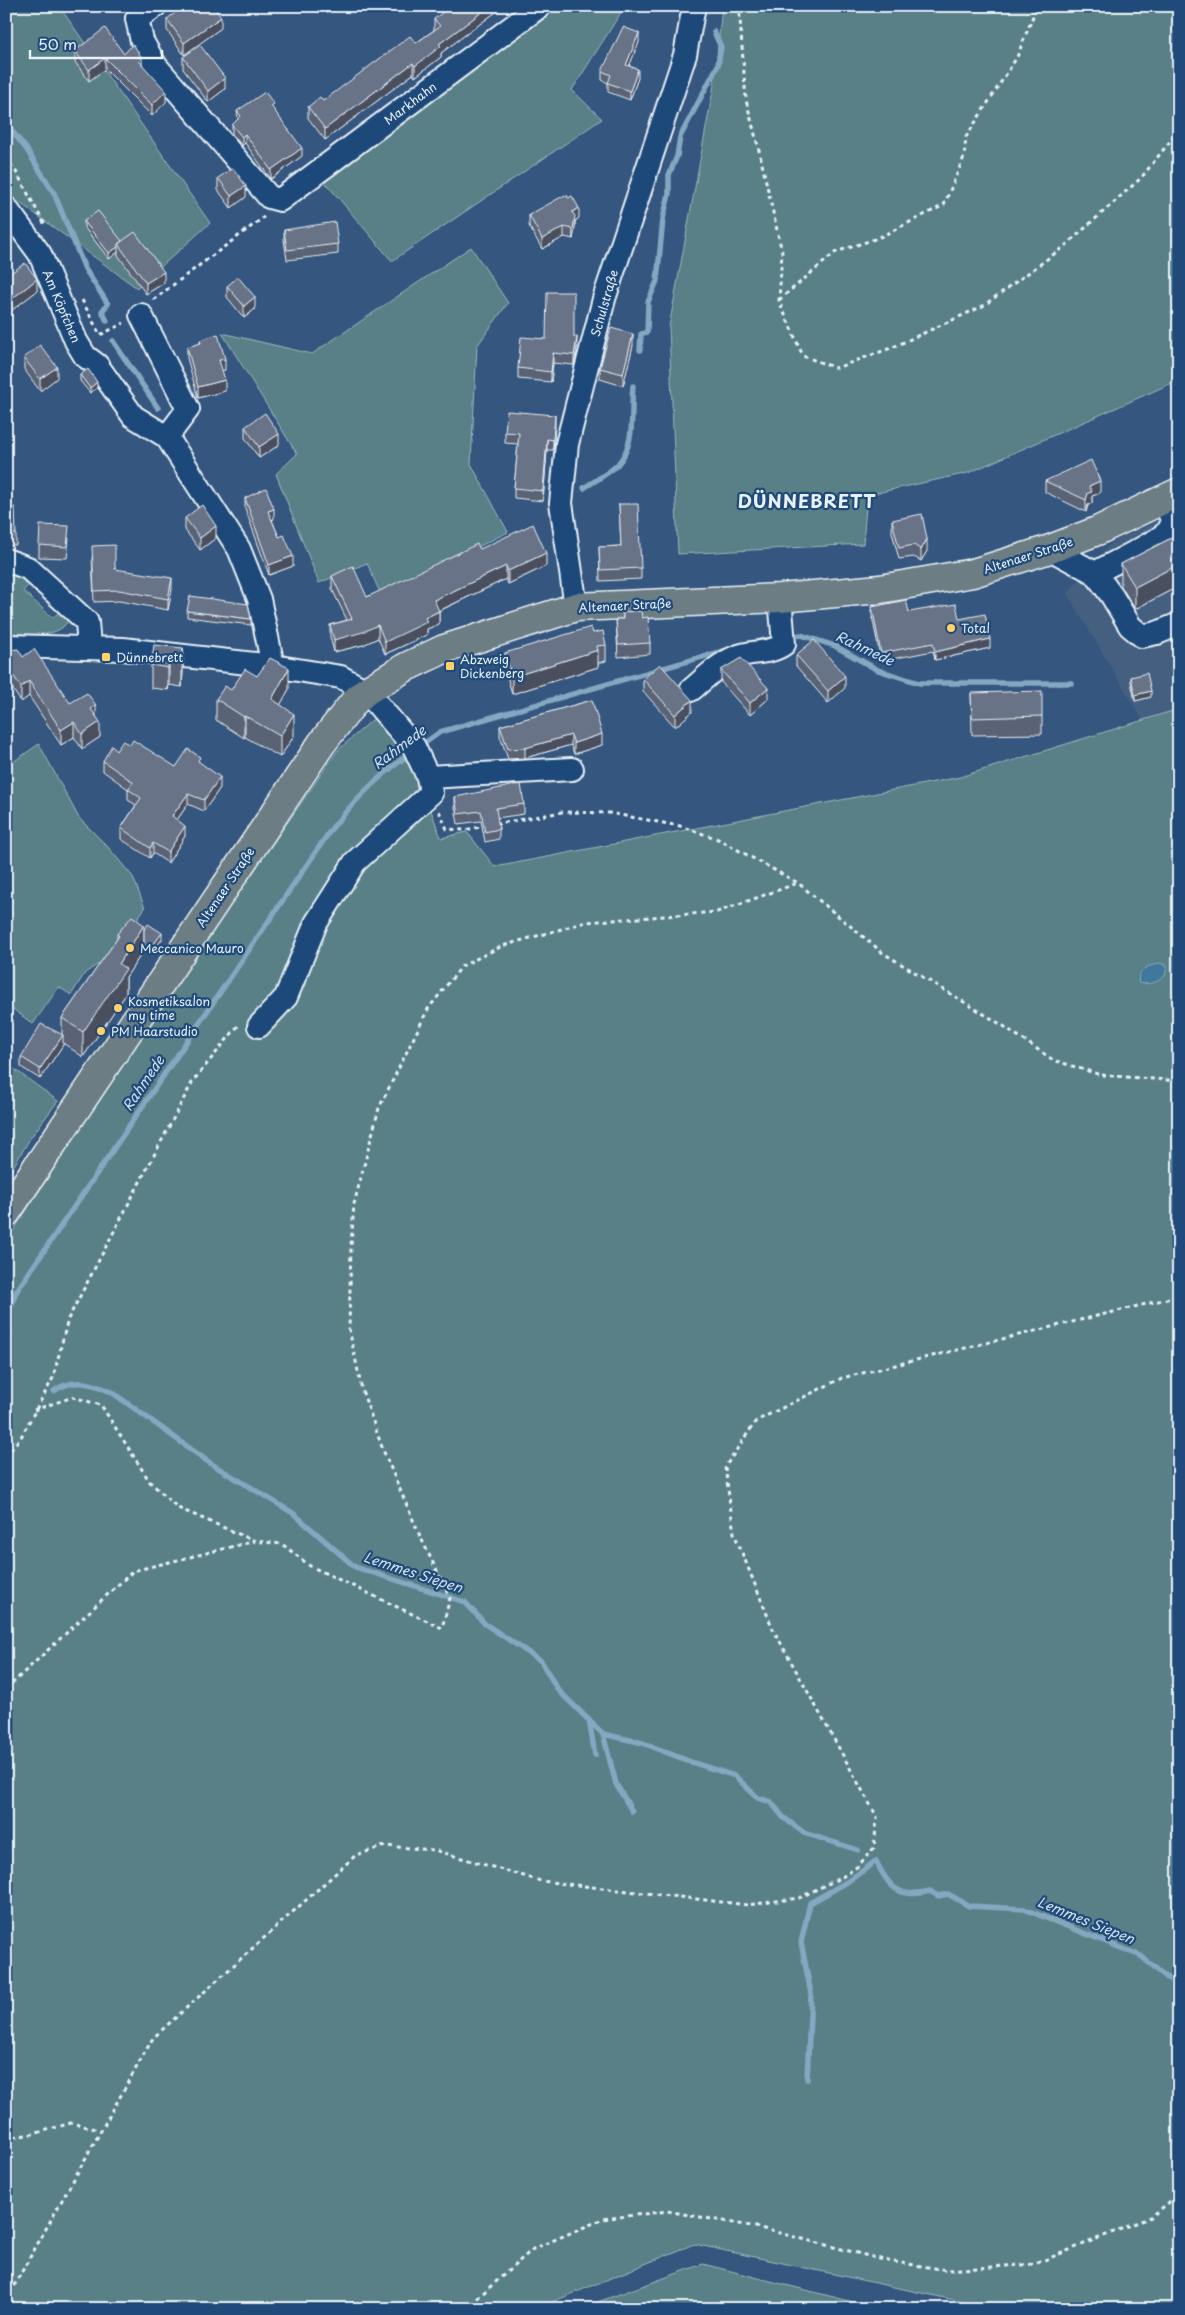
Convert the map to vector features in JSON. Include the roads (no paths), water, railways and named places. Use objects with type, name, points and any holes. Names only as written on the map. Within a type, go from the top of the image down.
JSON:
[{"type":"main road","name":"Altenaer Straße","points":[[6,1213],[322,743],[366,691],[406,666],[444,649],[576,607],[780,598],[880,589],[973,573],[1050,549],[1097,531],[1171,496]]},
{"type":"street","name":"Markhahn","points":[[155,6],[137,20],[142,41],[156,66],[269,197],[280,200],[540,6]]},
{"type":"street","name":"Schulstraße","points":[[576,607],[560,503],[567,444],[604,299],[685,55],[694,6]]},
{"type":"street","name":"Am Köpfchen","points":[[6,208],[40,254],[76,341],[85,356],[96,365],[133,416],[167,437],[239,550],[259,599],[273,666]]},
{"type":"street","points":[[141,315],[188,409],[167,437]]},
{"type":"street","points":[[1095,573],[1161,537],[1171,527],[1171,496]]},
{"type":"street","points":[[1050,549],[1095,573],[1112,596],[1130,626],[1142,636],[1157,633],[1179,624]]},
{"type":"street","points":[[6,560],[28,568],[87,622],[89,646]]},
{"type":"street","points":[[691,690],[721,665],[737,656],[775,650],[784,636],[780,598]]},
{"type":"street","points":[[6,646],[89,646],[273,666],[341,677],[366,691],[423,769]]},
{"type":"street","points":[[423,769],[572,769]]},
{"type":"street","points":[[259,1026],[286,997],[316,923],[355,862],[423,769]]},
{"type":"waterway","points":[[640,350],[641,334],[647,332],[648,302],[657,281],[663,219],[669,194],[669,175],[677,156],[680,137],[718,65],[721,47],[714,32]]},
{"type":"waterway","points":[[6,124],[25,147],[54,193],[85,269],[108,304],[102,311],[107,321]]},
{"type":"waterway","points":[[113,341],[158,408]]},
{"type":"waterway","points":[[584,488],[617,465],[628,447],[633,386]]},
{"type":"waterway","name":"Rahmede","points":[[788,636],[801,635],[835,646],[878,670],[919,683],[1072,683]]},
{"type":"waterway","name":"Rahmede","points":[[753,643],[778,637]]},
{"type":"waterway","name":"Rahmede","points":[[418,748],[440,732],[730,649]]},
{"type":"waterway","name":"Rahmede","points":[[6,1322],[16,1292],[332,828],[369,788],[388,770],[411,753]]},
{"type":"waterway","name":"Lemmes Siepen","points":[[54,1391],[69,1384],[84,1383],[98,1386],[113,1393],[210,1463],[293,1513],[355,1567],[465,1602],[485,1624],[541,1661],[558,1690],[603,1734],[643,1743],[691,1762],[735,1776],[758,1798],[771,1802],[783,1817],[804,1833],[858,1850]]},
{"type":"waterway","points":[[589,1720],[595,1755]]},
{"type":"waterway","points":[[603,1734],[616,1784],[632,1811]]},
{"type":"waterway","name":"Lemmes Siepen","points":[[807,2079],[811,1994],[801,1942],[810,1903],[847,1882],[876,1861],[891,1884],[903,1892],[919,1893],[930,1891],[938,1896],[948,1894],[969,1906],[1024,1909],[1141,1956],[1166,1977],[1179,1983]]},
{"type":"place","name":"Total","points":[[951,628]]},
{"type":"place","name":"Dünnebrett","points":[[106,657]]},
{"type":"place","name":"Abzweig Dickenberg","points":[[450,666]]},
{"type":"place","name":"Meccanico Mauro","points":[[130,948]]},
{"type":"place","name":"Kosmetiksalon my time","points":[[118,1008]]},
{"type":"place","name":"PM Haarstudio","points":[[101,1031]]},
{"type":"district","name":"DÜNNEBRETT","points":[[807,500]]}]
